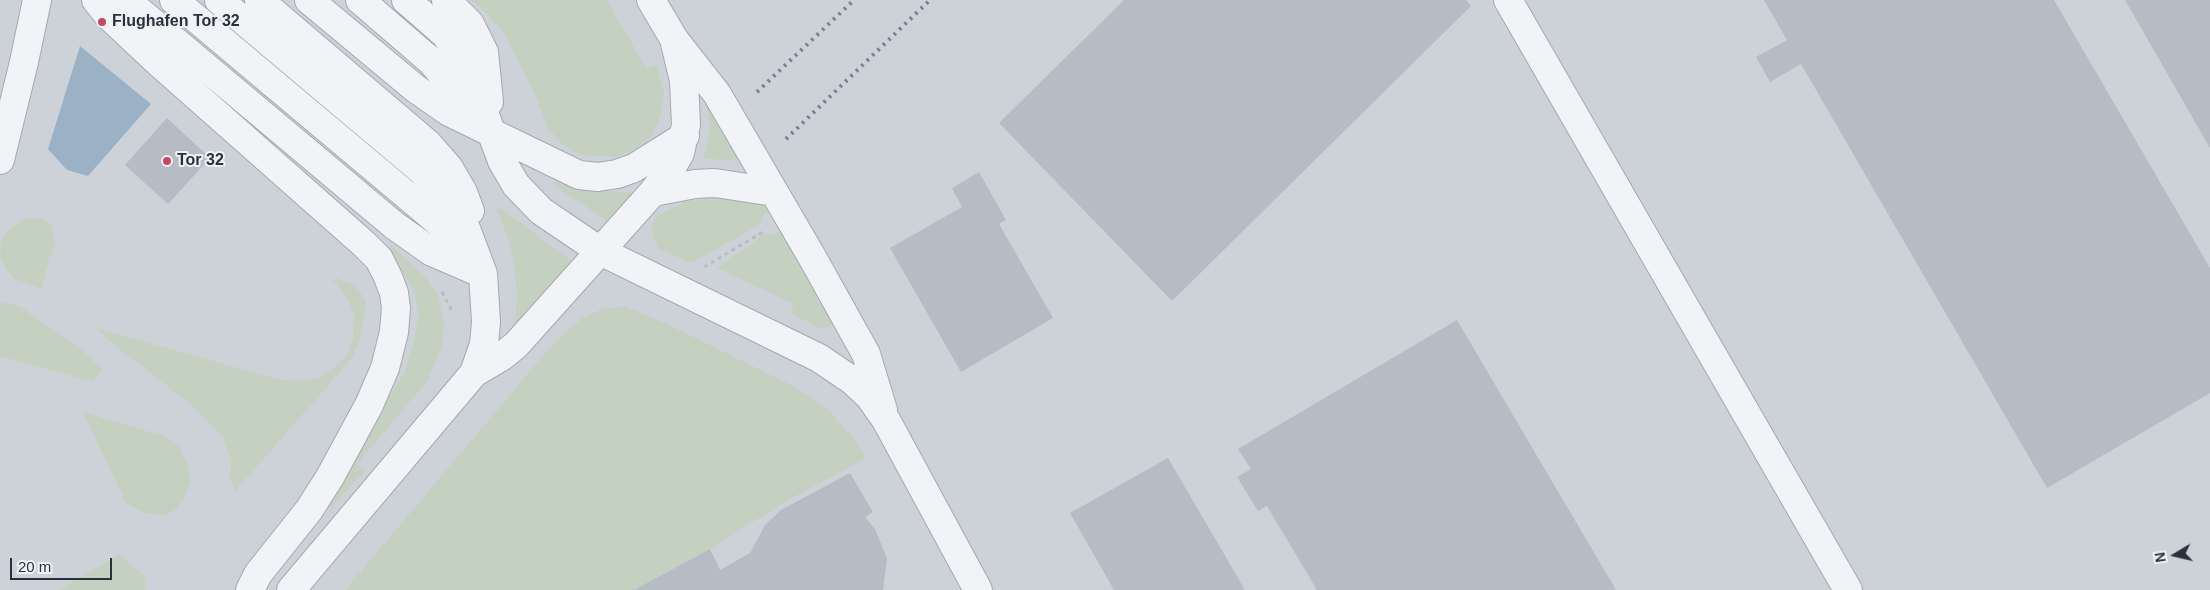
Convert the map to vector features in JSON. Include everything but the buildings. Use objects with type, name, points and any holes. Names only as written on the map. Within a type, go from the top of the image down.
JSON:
[{"type":"lane","points":[[0,160],[37,0]]},
{"type":"lane","points":[[96,0],[108,15],[158,62],[364,244],[379,259],[394,293],[396,308],[394,332],[385,368],[368,405],[330,477],[309,510],[258,574],[250,590]]},
{"type":"lane","points":[[126,0],[184,51],[395,226],[432,252],[483,274]]},
{"type":"lane","points":[[174,0],[442,225],[483,274]]},
{"type":"lane","points":[[219,0],[421,170],[446,196],[465,226],[483,274]]},
{"type":"lane","points":[[258,0],[428,144],[449,168],[463,192],[476,227],[483,274],[486,322],[484,344],[474,373]]},
{"type":"lane","points":[[308,0],[416,89],[449,112],[578,175],[598,177],[617,174],[634,168],[684,136]]},
{"type":"lane","points":[[360,0],[432,62],[490,133]]},
{"type":"lane","points":[[406,0],[446,35],[472,80],[490,133],[502,161],[516,185],[541,211],[600,251],[819,358],[853,381],[869,396],[886,420],[978,590]]},
{"type":"lane","points":[[446,0],[470,24],[484,52],[490,133]]},
{"type":"lane","points":[[651,0],[674,39],[717,94],[866,354],[886,420]]},
{"type":"lane","points":[[1508,0],[1848,590]]},
{"type":"lane","points":[[291,590],[474,373],[501,357],[516,344],[653,192],[680,153],[684,136],[686,104],[684,81],[674,39]]},
{"type":"lane","points":[[653,192],[695,184],[715,183],[774,192]]},
{"type":"path","points":[[701,268],[768,229]]},
{"type":"shaded area","points":[[0,0],[2210,0],[2210,590],[0,590]]},
{"type":"green space","points":[[471,0],[606,0],[647,69],[656,65],[664,91],[661,115],[652,135],[636,148],[617,157],[581,155],[562,144],[548,128],[534,92],[503,32]]},
{"type":"green space","points":[[709,105],[739,160],[703,159],[709,138],[710,122],[706,107]]},
{"type":"green space","points":[[558,181],[583,188],[635,193],[609,222],[555,186],[554,183]]},
{"type":"green space","points":[[714,198],[745,200],[766,206],[769,211],[763,215],[759,225],[691,263],[659,249],[653,238],[651,226],[655,217],[686,201]]},
{"type":"green space","points":[[501,208],[574,263],[515,327],[517,294],[514,263],[509,241],[497,210]]},
{"type":"green space","points":[[38,218],[47,221],[52,226],[55,243],[41,288],[15,279],[5,268],[0,256],[2,240],[7,231],[23,219]]},
{"type":"green space","points":[[781,230],[834,324],[822,329],[790,313],[794,304],[717,268],[766,233],[771,235]]},
{"type":"green space","points":[[391,245],[424,276],[438,296],[444,324],[442,346],[427,381],[357,464],[365,471],[332,507],[326,502],[404,373],[413,345],[419,315],[414,291],[387,247]]},
{"type":"green space","points":[[336,278],[355,285],[366,301],[361,336],[353,357],[235,491],[230,479],[231,462],[223,437],[185,399],[119,349],[96,328],[281,380],[308,381],[323,376],[337,365],[348,353],[353,336],[354,315],[347,297],[333,280]]},
{"type":"green space","points":[[0,301],[21,307],[82,350],[102,369],[93,382],[0,356]]},
{"type":"green space","points":[[626,307],[663,322],[785,382],[822,404],[852,436],[866,458],[783,503],[710,549],[634,590],[345,590],[555,342],[582,318],[604,308]]},
{"type":"green space","points":[[83,412],[164,436],[178,446],[187,463],[191,481],[186,494],[174,511],[163,516],[142,512],[126,503]]},
{"type":"green space","points":[[119,555],[145,577],[146,590],[58,590]]},
{"type":"water","points":[[80,46],[151,104],[88,176],[67,170],[48,149]]},
{"type":"railway","points":[[757,92],[854,0]]},
{"type":"railway","points":[[786,139],[930,0]]},
{"type":"place","name":"Flughafen Tor 32","points":[[102,22]]},
{"type":"place","name":"Tor 32","points":[[167,161]]}]
